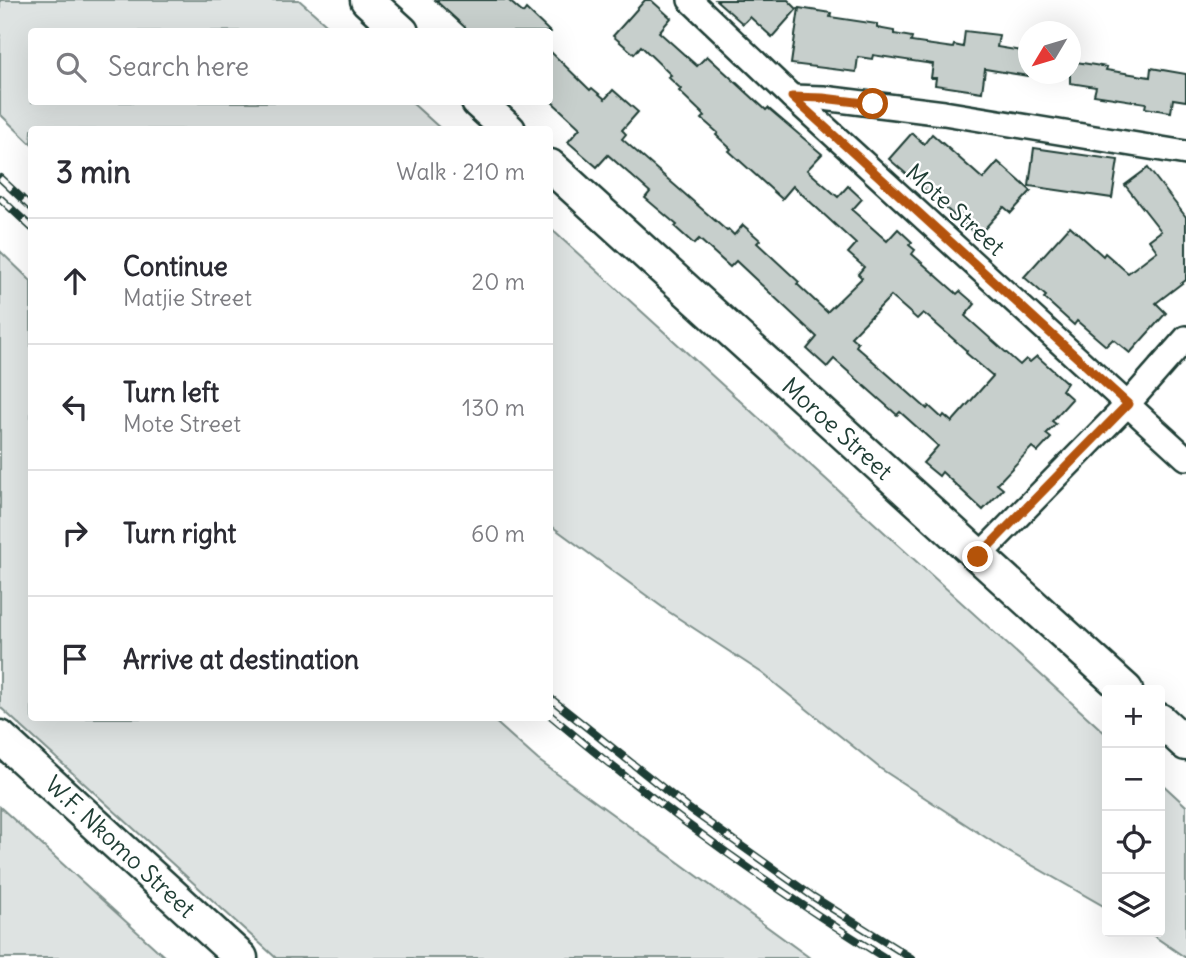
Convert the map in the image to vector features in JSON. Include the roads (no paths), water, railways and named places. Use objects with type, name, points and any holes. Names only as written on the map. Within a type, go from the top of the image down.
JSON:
[{"type":"street","points":[[367,0],[398,28]]},
{"type":"street","name":"Mote Street","points":[[690,0],[1186,458]]},
{"type":"street","points":[[792,97],[944,113],[1186,153]]},
{"type":"street","points":[[481,105],[505,126]]},
{"type":"street","name":"Moroe Street","points":[[553,169],[1120,685]]},
{"type":"street","points":[[978,557],[1128,404],[1186,338]]},
{"type":"street","points":[[1165,725],[1186,744]]},
{"type":"street","name":"W.F. Nkomo Street","points":[[0,737],[241,958]]},
{"type":"railway","points":[[0,178],[28,204]]},
{"type":"railway","points":[[0,198],[28,224]]},
{"type":"railway","points":[[553,700],[688,808],[812,896],[911,958]]},
{"type":"railway","points":[[553,717],[713,842],[798,902],[885,958]]}]
